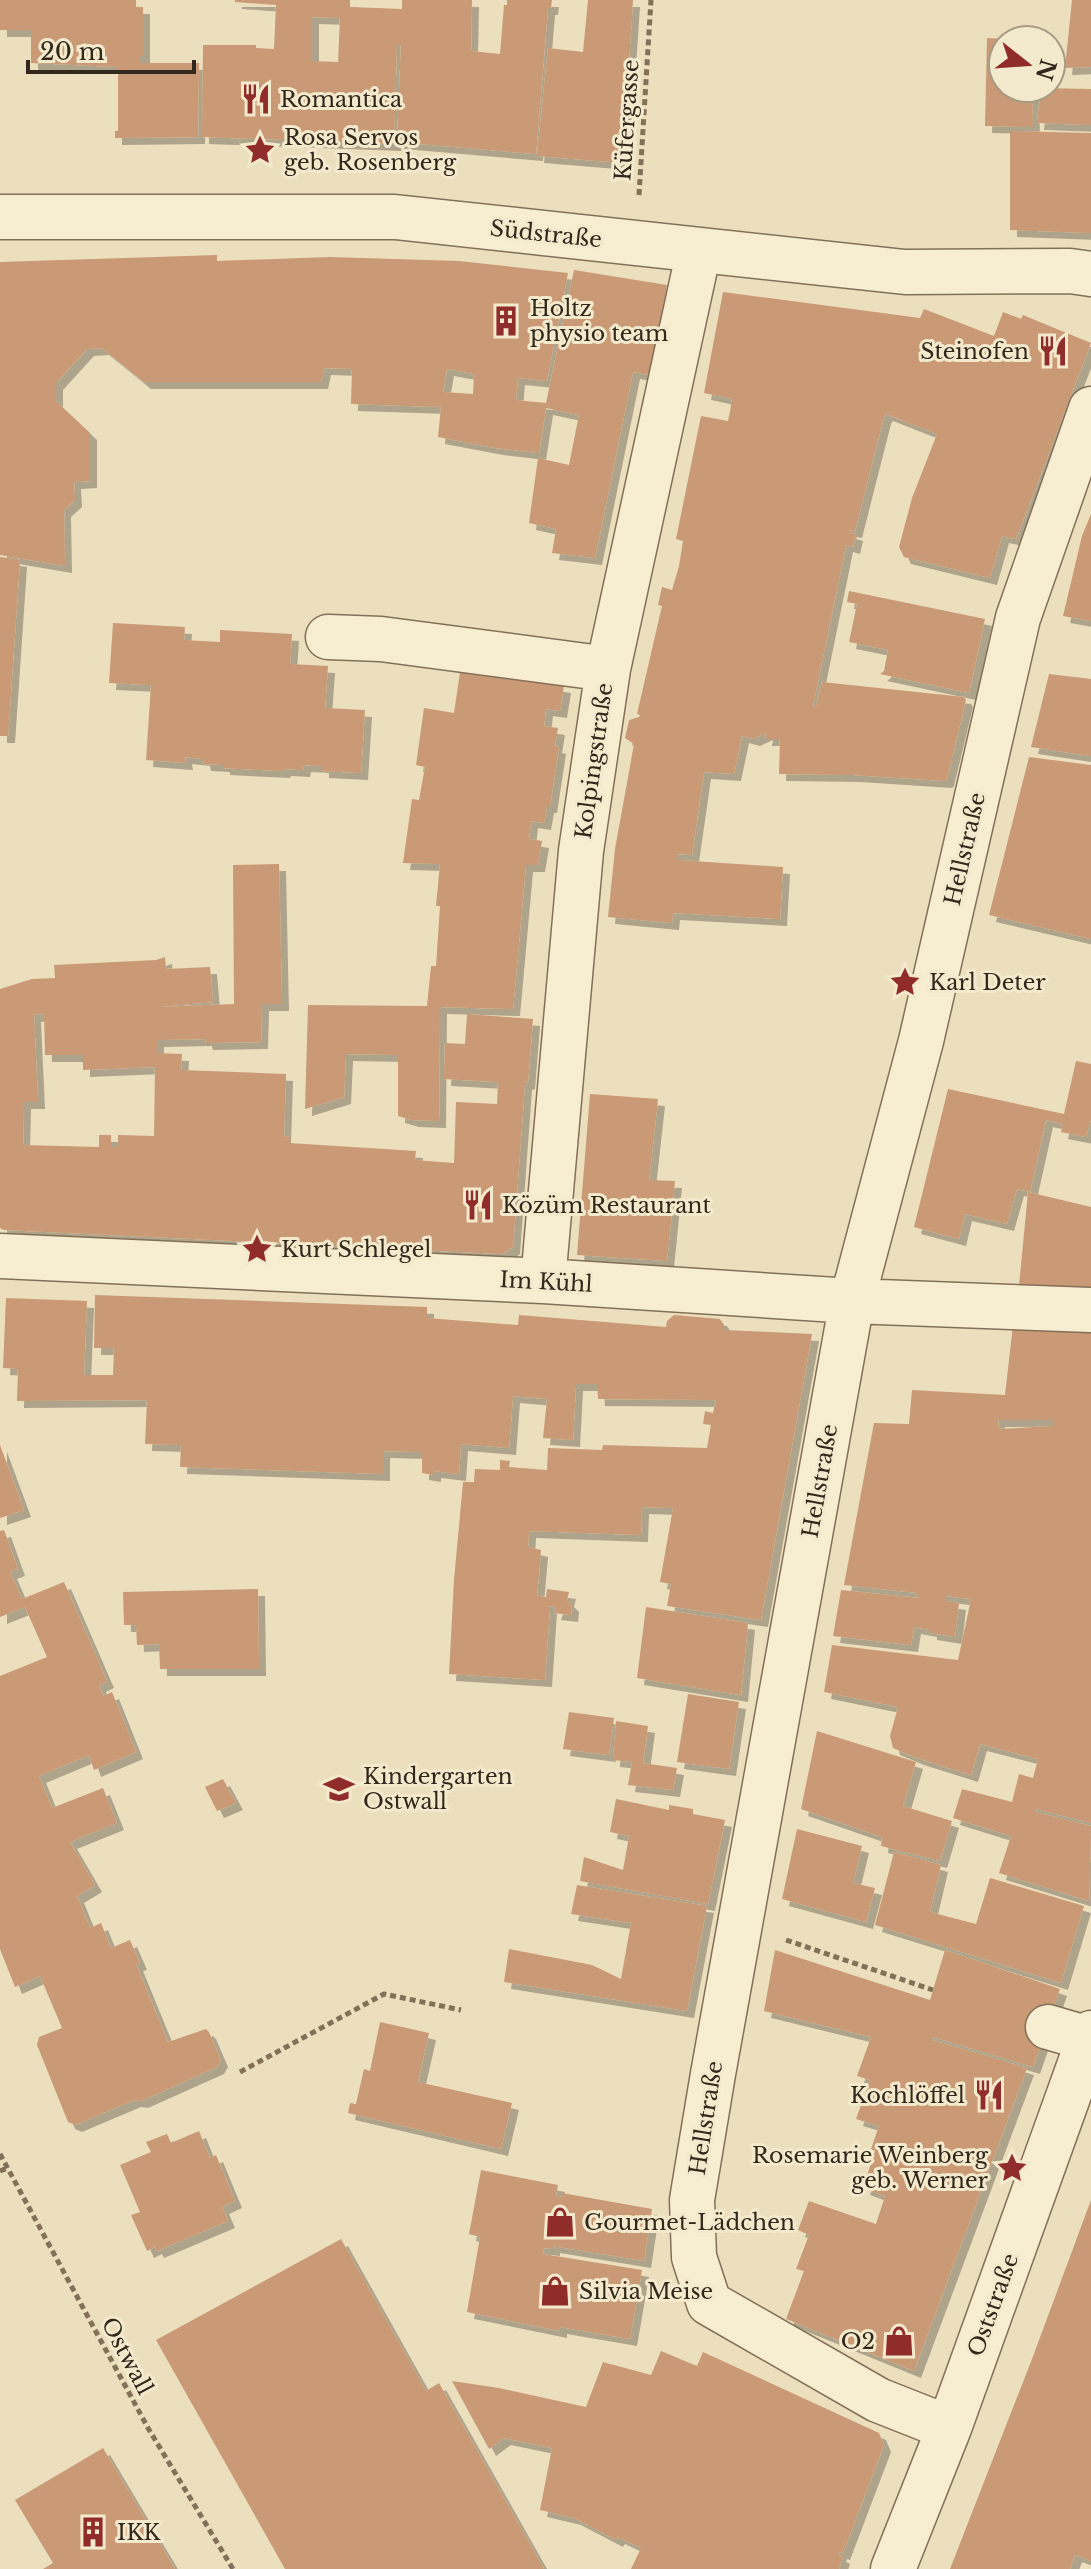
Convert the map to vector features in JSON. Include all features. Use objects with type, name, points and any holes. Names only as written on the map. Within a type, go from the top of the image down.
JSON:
[{"type":"street","name":"Südstraße","points":[[0,217],[395,217],[905,272],[1070,271],[1091,274]]},
{"type":"street","name":"Kolpingstraße","points":[[543,1281],[581,851],[608,669],[699,250]]},
{"type":"street","name":"Hellstraße","points":[[949,2428],[878,2400],[709,2303],[694,2257],[692,2200],[852,1301],[921,1041],[1018,618],[1091,409]]},
{"type":"street","points":[[328,637],[381,639],[608,669]]},
{"type":"street","name":"Im Kühl","points":[[0,1256],[543,1281],[852,1301],[1091,1310]]},
{"type":"street","name":"Oststraße","points":[[893,2569],[949,2428],[1076,2033]]},
{"type":"path","name":"Küfergasse","points":[[636,242],[651,0]]},
{"type":"path","points":[[740,1925],[933,1990]]},
{"type":"path","points":[[240,2072],[384,1994],[461,2010]]},
{"type":"path","name":"Ostwall","points":[[0,2154],[148,2428],[233,2569]]},
{"type":"path","points":[[0,2171],[8,2168]]},
{"type":"building","points":[[0,0],[136,0],[136,7],[143,7],[143,56],[139,56],[139,63],[199,63],[198,137],[115,138],[115,131],[118,131],[118,67],[31,63],[31,30],[0,30]]},
{"type":"building","points":[[350,0],[350,7],[402,9],[402,0],[472,0],[471,51],[500,54],[507,0],[552,0],[551,8],[548,8],[536,154],[397,142],[401,45],[397,45],[394,144],[202,137],[203,45],[256,45],[256,48],[274,49],[276,5],[235,2]],"holes":[[[312,17],[340,18],[338,62],[312,61]]]},
{"type":"building","points":[[588,0],[633,0],[622,163],[537,156],[548,48],[583,52]]},
{"type":"building","points":[[1072,0],[1091,0],[1091,67],[1067,68]]},
{"type":"building","points":[[987,38],[987,104],[1032,104],[1033,127],[985,126]]},
{"type":"building","points":[[1067,89],[1091,89],[1091,125],[1037,123],[1039,104],[1067,104]]},
{"type":"building","points":[[1010,131],[1091,133],[1091,233],[1010,230]]},
{"type":"building","points":[[217,255],[217,261],[330,257],[459,261],[568,273],[547,381],[518,378],[516,400],[546,403],[574,270],[667,285],[650,375],[633,372],[595,558],[552,553],[556,529],[529,523],[538,458],[569,465],[579,415],[546,408],[539,453],[496,448],[438,437],[441,407],[351,404],[352,369],[324,368],[321,382],[144,382],[102,348],[87,349],[56,383],[56,401],[90,433],[90,481],[74,482],[75,500],[64,510],[65,566],[0,555],[0,262]],"holes":[[[447,369],[474,374],[473,394],[443,392]]]},
{"type":"building","points":[[723,292],[920,318],[924,309],[994,336],[1003,312],[1021,319],[1023,315],[1091,343],[1016,539],[1002,536],[990,578],[904,557],[899,547],[912,498],[937,434],[886,414],[884,417],[855,531],[849,532],[856,534],[853,547],[846,545],[813,706],[816,707],[822,682],[964,697],[966,700],[947,779],[779,774],[780,739],[765,739],[766,733],[753,739],[742,736],[734,774],[704,772],[692,855],[678,854],[678,860],[783,867],[780,919],[673,913],[672,923],[608,917],[615,849],[634,744],[625,738],[629,720],[640,715],[637,714],[662,606],[658,605],[662,587],[672,590],[679,566],[683,541],[676,539],[701,416],[728,421],[730,411],[732,399],[704,393]]},
{"type":"building","points":[[1091,514],[1091,621],[1063,616],[1082,536]]},
{"type":"building","points":[[0,557],[20,560],[8,736],[0,736]]},
{"type":"building","points":[[849,591],[985,619],[969,693],[880,674],[884,671],[888,650],[849,642],[857,604],[847,602]]},
{"type":"building","points":[[113,623],[185,627],[184,640],[220,642],[220,630],[292,634],[290,664],[328,666],[325,708],[365,710],[361,773],[322,771],[322,766],[304,765],[303,770],[283,771],[223,768],[223,765],[204,764],[203,759],[185,757],[186,763],[146,760],[151,685],[109,683]]},
{"type":"building","points":[[460,672],[564,686],[560,711],[546,709],[544,726],[558,728],[555,746],[559,747],[550,806],[547,806],[544,823],[531,821],[529,839],[542,841],[538,865],[526,865],[513,1009],[440,1007],[439,1121],[398,1116],[398,1055],[346,1054],[344,1097],[305,1109],[308,1005],[427,1006],[431,966],[436,966],[440,864],[403,863],[412,799],[419,800],[425,767],[416,765],[424,708],[454,713]]},
{"type":"building","points":[[1049,674],[1091,679],[1091,756],[1031,747]]},
{"type":"building","points":[[1029,757],[1091,765],[1091,939],[989,915]]},
{"type":"building","points":[[279,864],[282,1004],[262,1004],[261,1042],[157,1040],[157,1053],[182,1054],[181,1070],[286,1074],[284,1136],[289,1137],[289,1143],[416,1151],[415,1160],[454,1163],[456,1102],[497,1104],[498,1082],[444,1079],[445,1043],[465,1044],[467,1014],[533,1019],[513,1247],[503,1254],[0,1228],[0,989],[32,979],[55,978],[54,965],[165,957],[166,969],[210,967],[213,1002],[157,1007],[234,1004],[233,865]],"holes":[[[44,1014],[45,1055],[83,1055],[83,1070],[155,1067],[154,1136],[118,1135],[118,1147],[111,1147],[111,1135],[99,1135],[99,1147],[23,1145],[24,1102],[38,1102],[34,1015]]]},
{"type":"building","points":[[1076,1061],[1091,1064],[1091,1119],[1086,1137],[1061,1132],[1063,1124],[1046,1120],[1030,1192],[1017,1189],[1007,1224],[965,1214],[959,1239],[914,1227],[948,1089],[1064,1114]]},
{"type":"building","points":[[590,1094],[658,1099],[649,1180],[675,1181],[667,1261],[577,1255]]},
{"type":"building","points":[[1028,1192],[1091,1207],[1091,1289],[1019,1286]]},
{"type":"building","points":[[95,1295],[427,1307],[427,1318],[518,1325],[519,1315],[666,1327],[667,1321],[674,1315],[720,1319],[724,1330],[812,1334],[761,1620],[667,1606],[671,1584],[660,1582],[673,1508],[642,1507],[641,1535],[529,1531],[528,1547],[541,1550],[537,1596],[546,1597],[547,1589],[569,1592],[567,1600],[572,1605],[571,1615],[554,1613],[556,1607],[550,1606],[545,1680],[449,1674],[463,1482],[474,1482],[475,1469],[500,1470],[500,1460],[510,1461],[509,1467],[547,1470],[548,1448],[602,1450],[603,1445],[707,1448],[711,1425],[703,1424],[705,1411],[713,1413],[716,1400],[598,1399],[597,1384],[576,1384],[573,1440],[543,1438],[547,1399],[513,1396],[509,1448],[461,1444],[459,1474],[422,1473],[422,1452],[383,1451],[383,1474],[180,1467],[181,1445],[145,1444],[147,1400],[17,1401],[18,1369],[3,1368],[6,1298],[87,1301],[84,1375],[113,1375],[114,1348],[94,1348]]},
{"type":"building","points":[[1013,1325],[1091,1328],[1091,1823],[1036,1809],[1035,1812],[1091,1826],[1089,1901],[999,1873],[1011,1836],[953,1818],[962,1789],[1012,1802],[1019,1774],[1033,1778],[1038,1759],[980,1744],[971,1775],[893,1748],[890,1736],[898,1707],[824,1692],[832,1645],[958,1660],[971,1599],[946,1596],[946,1601],[959,1603],[955,1637],[914,1627],[911,1645],[833,1636],[841,1590],[918,1598],[918,1593],[844,1585],[874,1423],[909,1424],[912,1390],[1005,1395]],"holes":[[[998,1420],[1053,1420],[1053,1426],[999,1429]]]},
{"type":"building","points":[[0,1445],[24,1510],[0,1518]]},
{"type":"building","points":[[4,1530],[18,1569],[10,1572],[22,1599],[64,1582],[107,1681],[99,1685],[103,1696],[112,1692],[136,1752],[94,1770],[89,1755],[39,1776],[52,1808],[103,1788],[117,1823],[70,1842],[95,1885],[77,1896],[90,1928],[101,1923],[111,1948],[130,1940],[140,1963],[136,1964],[168,2042],[206,2029],[221,2060],[217,2067],[141,2101],[134,2100],[75,2125],[68,2122],[37,2045],[39,2037],[62,2028],[40,1976],[15,1987],[0,1949],[0,1676],[47,1657],[25,1607],[0,1617],[0,1531]]},
{"type":"building","points":[[258,1589],[259,1669],[160,1669],[159,1644],[137,1645],[136,1625],[124,1625],[123,1592]]},
{"type":"building","points":[[646,1607],[748,1623],[741,1695],[637,1678]]},
{"type":"building","points":[[688,1694],[739,1702],[729,1769],[677,1762]]},
{"type":"building","points":[[569,1712],[614,1718],[609,1755],[563,1749]]},
{"type":"building","points":[[616,1721],[648,1726],[643,1763],[677,1768],[673,1790],[628,1785],[632,1762],[613,1760]]},
{"type":"building","points":[[817,1731],[916,1762],[903,1806],[952,1821],[940,1861],[881,1846],[882,1837],[801,1809]]},
{"type":"building","points":[[223,1779],[236,1803],[217,1811],[205,1787]]},
{"type":"building","points":[[616,1799],[669,1810],[669,1805],[693,1809],[693,1814],[725,1820],[708,1904],[580,1881],[584,1857],[623,1870],[629,1836],[610,1832]]},
{"type":"building","points":[[797,1829],[862,1846],[853,1883],[875,1888],[866,1922],[782,1899]]},
{"type":"building","points":[[894,1852],[941,1865],[930,1912],[976,1924],[990,1878],[1084,1906],[1061,1983],[875,1925]]},
{"type":"building","points":[[577,1885],[707,1906],[687,2011],[504,1982],[509,1949],[592,1965],[621,1979],[631,1923],[571,1914]]},
{"type":"building","points":[[775,1950],[930,2000],[945,1950],[1060,1989],[1033,2067],[933,2037],[932,2040],[1027,2068],[914,2371],[786,2319],[804,2271],[796,2269],[809,2235],[798,2230],[809,2201],[876,2224],[885,2196],[863,2188],[879,2126],[856,2119],[870,2080],[857,2076],[871,2037],[764,2011]]},
{"type":"building","points":[[380,2022],[429,2033],[418,2082],[512,2103],[501,2149],[348,2113],[350,2103],[356,2104],[364,2069],[370,2071]]},
{"type":"building","points":[[199,2131],[210,2158],[216,2155],[235,2201],[222,2207],[228,2221],[157,2251],[155,2247],[147,2251],[131,2215],[140,2212],[120,2165],[151,2152],[146,2142],[167,2134],[171,2143]]},
{"type":"building","points":[[481,2170],[558,2185],[556,2196],[562,2197],[562,2193],[652,2209],[644,2261],[553,2246],[553,2249],[544,2248],[543,2254],[642,2270],[630,2339],[560,2327],[560,2331],[467,2312],[480,2237],[469,2234]]},
{"type":"building","points":[[1091,2200],[1091,2561],[1075,2555],[1070,2569],[950,2569],[1032,2359]]},
{"type":"building","points":[[341,2239],[426,2391],[439,2383],[544,2569],[285,2569],[156,2340]]},
{"type":"building","points":[[661,2351],[697,2366],[703,2352],[879,2433],[884,2445],[843,2553],[840,2552],[839,2555],[843,2557],[839,2569],[631,2569],[641,2548],[618,2537],[616,2540],[574,2518],[540,2510],[552,2448],[504,2438],[489,2449],[452,2381],[586,2407],[603,2362],[651,2375]]},
{"type":"building","name":"IKK","points":[[103,2448],[175,2569],[43,2569],[53,2563],[15,2500]]},
{"type":"place","name":"Romantica","points":[[256,99]]},
{"type":"place","name":"Rosa Servos geb. Rosenberg","points":[[260,150]]},
{"type":"place","name":"Holtz physio team","points":[[506,321]]},
{"type":"place","name":"Steinofen","points":[[1053,351]]},
{"type":"place","name":"Karl Deter","points":[[905,982]]},
{"type":"place","name":"Közüm Restaurant","points":[[478,1205]]},
{"type":"place","name":"Kurt Schlegel","points":[[257,1249]]},
{"type":"place","name":"Kindergarten Ostwall","points":[[339,1789]]},
{"type":"place","name":"Kochlöffel","points":[[989,2095]]},
{"type":"place","name":"Rosemarie Weinberg geb. Werner","points":[[1012,2168]]},
{"type":"place","name":"Gourmet-Lädchen","points":[[560,2222]]},
{"type":"place","name":"Silvia Meise","points":[[555,2291]]},
{"type":"place","name":"O2","points":[[899,2341]]},
{"type":"place","name":"IKK","points":[[93,2532]]}]
